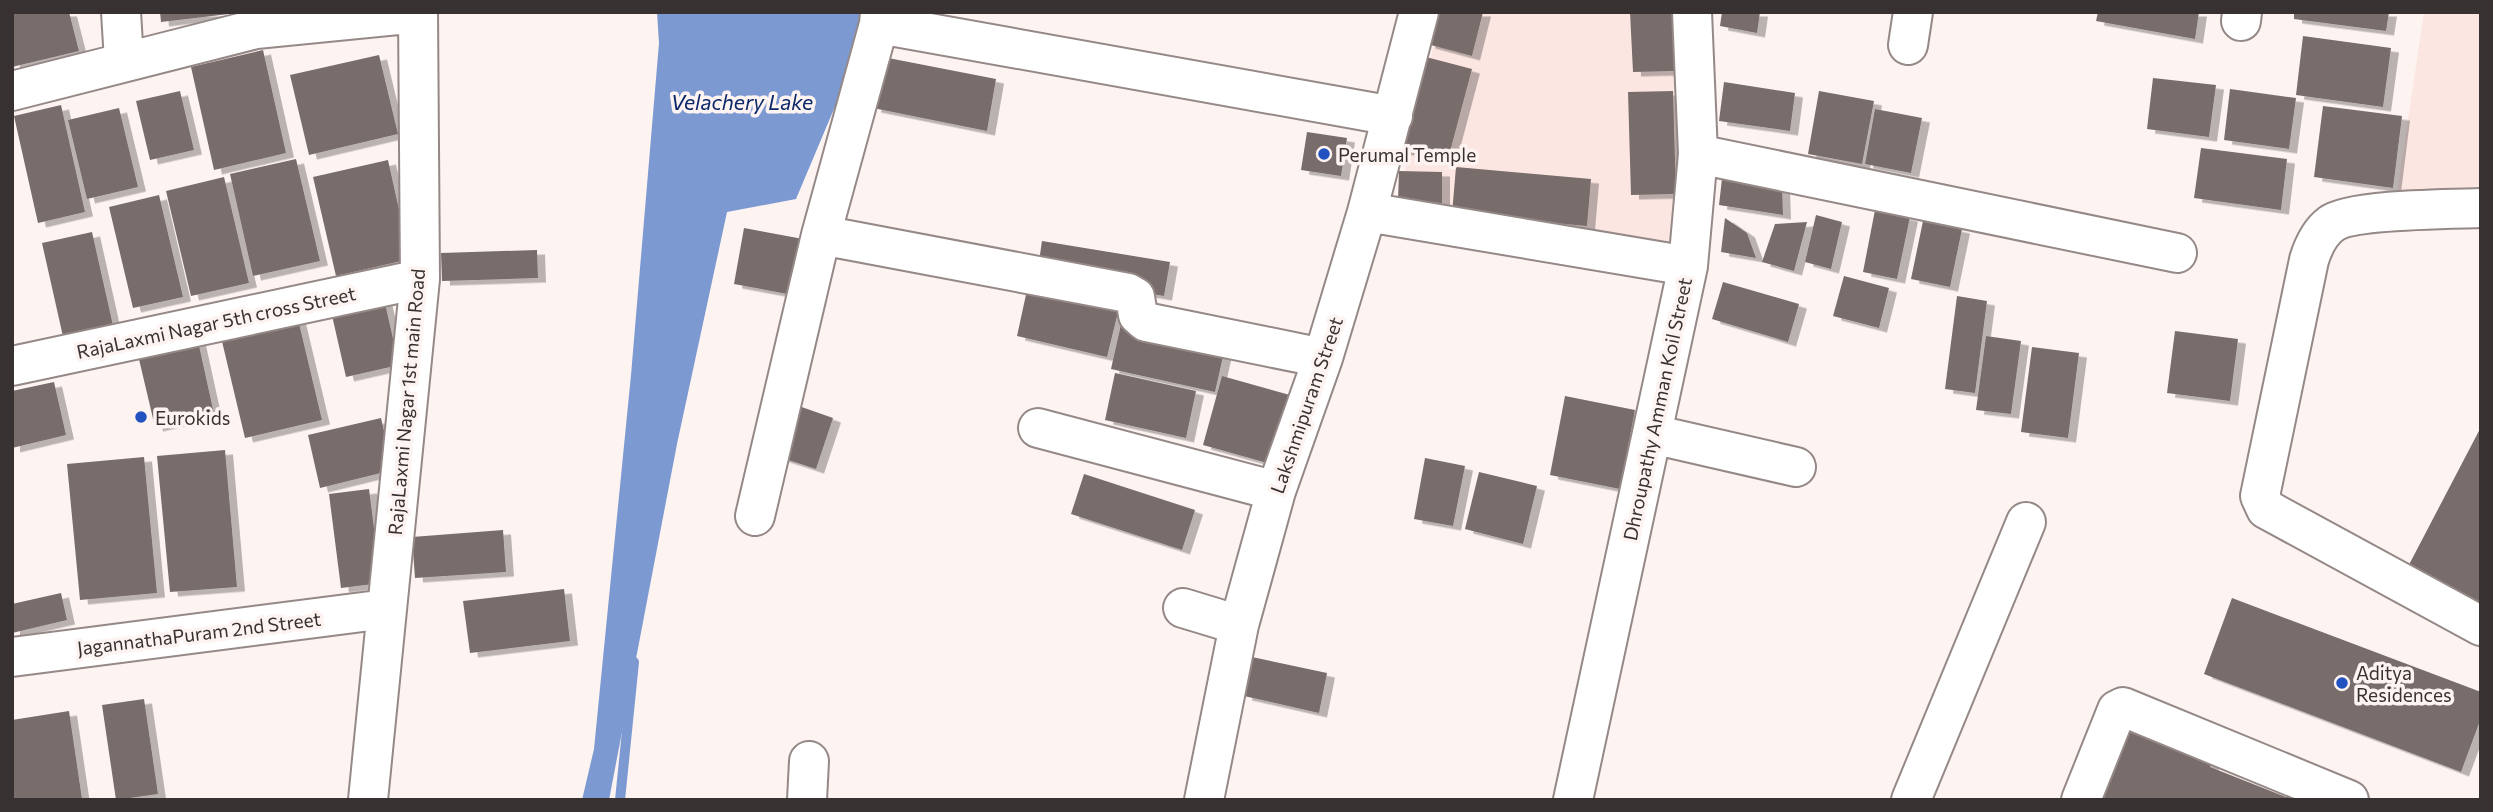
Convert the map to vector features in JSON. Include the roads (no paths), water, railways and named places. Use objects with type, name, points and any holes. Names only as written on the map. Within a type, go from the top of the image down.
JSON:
[{"type":"street","points":[[121,12],[124,61]]},
{"type":"street","points":[[12,91],[256,29],[418,12]]},
{"type":"street","name":"RajaLaxmi Nagar 1st main Road","points":[[370,795],[419,279],[418,12]]},
{"type":"street","name":"Lakshmipuram Street","points":[[1204,800],[1239,625],[1276,491],[1323,358],[1367,212],[1419,12]]},
{"type":"street","name":"Dhroupathy Amman Koil Street","points":[[1573,800],[1688,266],[1698,154],[1692,12]]},
{"type":"street","points":[[755,516],[821,235],[880,18],[1393,116]]},
{"type":"street","points":[[1698,154],[2177,253]]},
{"type":"street","points":[[2481,208],[2354,215],[2331,223],[2321,233],[2309,260],[2260,496],[2266,509],[2481,626]]},
{"type":"street","points":[[1367,212],[1688,266]]},
{"type":"street","points":[[821,235],[1128,293],[1135,297],[1139,315],[1146,322],[1323,358]]},
{"type":"street","name":"RajaLaxmi Nagar 5th cross Street","points":[[12,366],[419,279]]},
{"type":"street","points":[[1038,428],[1276,491]]},
{"type":"street","points":[[1651,434],[1796,467]]},
{"type":"street","points":[[1910,800],[2026,522]]},
{"type":"street","points":[[1183,608],[1239,625]]},
{"type":"street","name":"JagannathaPuram 2nd Street","points":[[12,657],[386,609]]},
{"type":"street","points":[[2081,800],[2117,710],[2123,707],[2349,800]]},
{"type":"street","points":[[807,800],[809,761]]},
{"type":"water","name":"Velachery Lake","points":[[657,12],[863,12],[842,90],[796,199],[727,212],[677,444],[609,800],[582,800],[594,749],[631,375],[659,43]]},
{"type":"waterway","points":[[620,800],[634,662]]},
{"type":"place","name":"Perumal Temple","points":[[1324,154]]},
{"type":"place","name":"Eurokids","points":[[141,417]]},
{"type":"place","name":"Aditya Residences","points":[[2342,683]]}]
